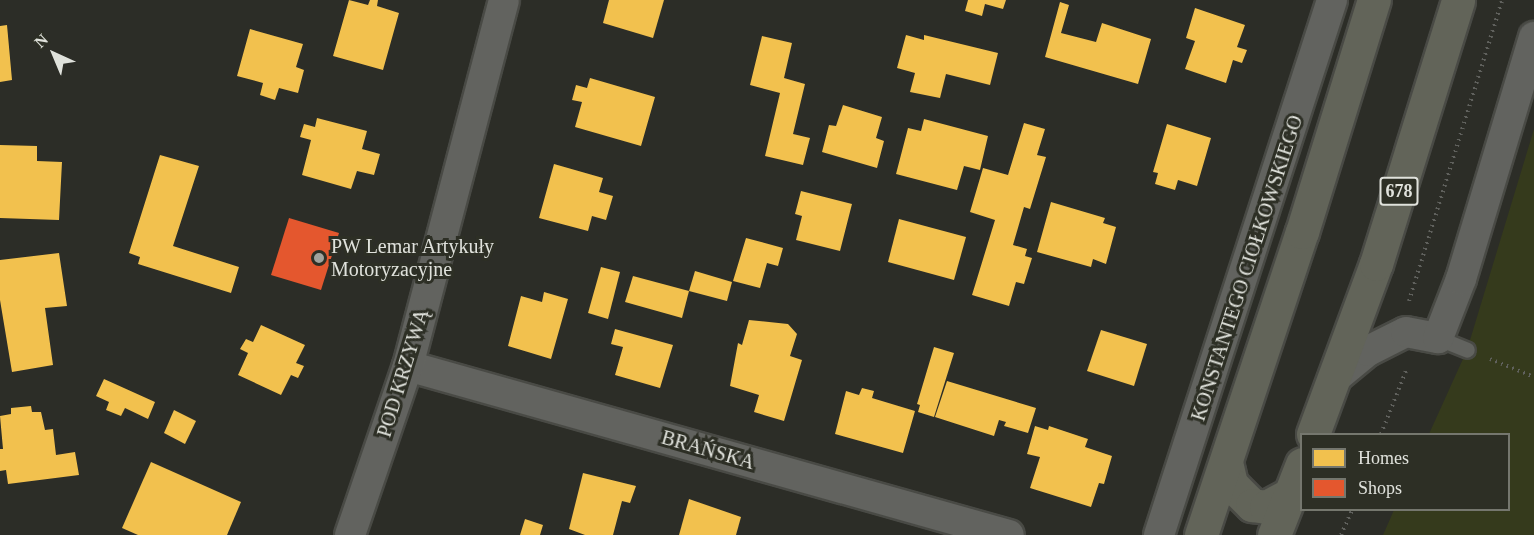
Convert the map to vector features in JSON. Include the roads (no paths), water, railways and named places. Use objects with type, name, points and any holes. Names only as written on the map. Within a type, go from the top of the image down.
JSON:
[{"type":"main road","name":"KONSTANTEGO CIOŁKOWSKIEGO","points":[[1201,535],[1227,462],[1374,0]]},
{"type":"main road","name":"678","points":[[1314,433],[1376,264],[1458,0]]},
{"type":"main road","points":[[1227,462],[1231,484],[1252,505],[1266,507],[1296,479]]},
{"type":"main road","points":[[1274,535],[1296,479]]},
{"type":"street","name":"POD KRZYWĄ","points":[[350,535],[408,366],[504,0]]},
{"type":"street","name":"KONSTANTEGO CIOŁKOWSKIEGO","points":[[1159,535],[1331,0]]},
{"type":"street","points":[[1334,379],[1368,351],[1406,332],[1437,338],[1461,279],[1534,38]]},
{"type":"street","name":"BRAŃSKA","points":[[408,366],[1009,535]]},
{"type":"lane","points":[[1437,338],[1467,350]]},
{"type":"place","name":"PW Lemar Artykuły Motoryzacyjne","points":[[319,258]]}]
